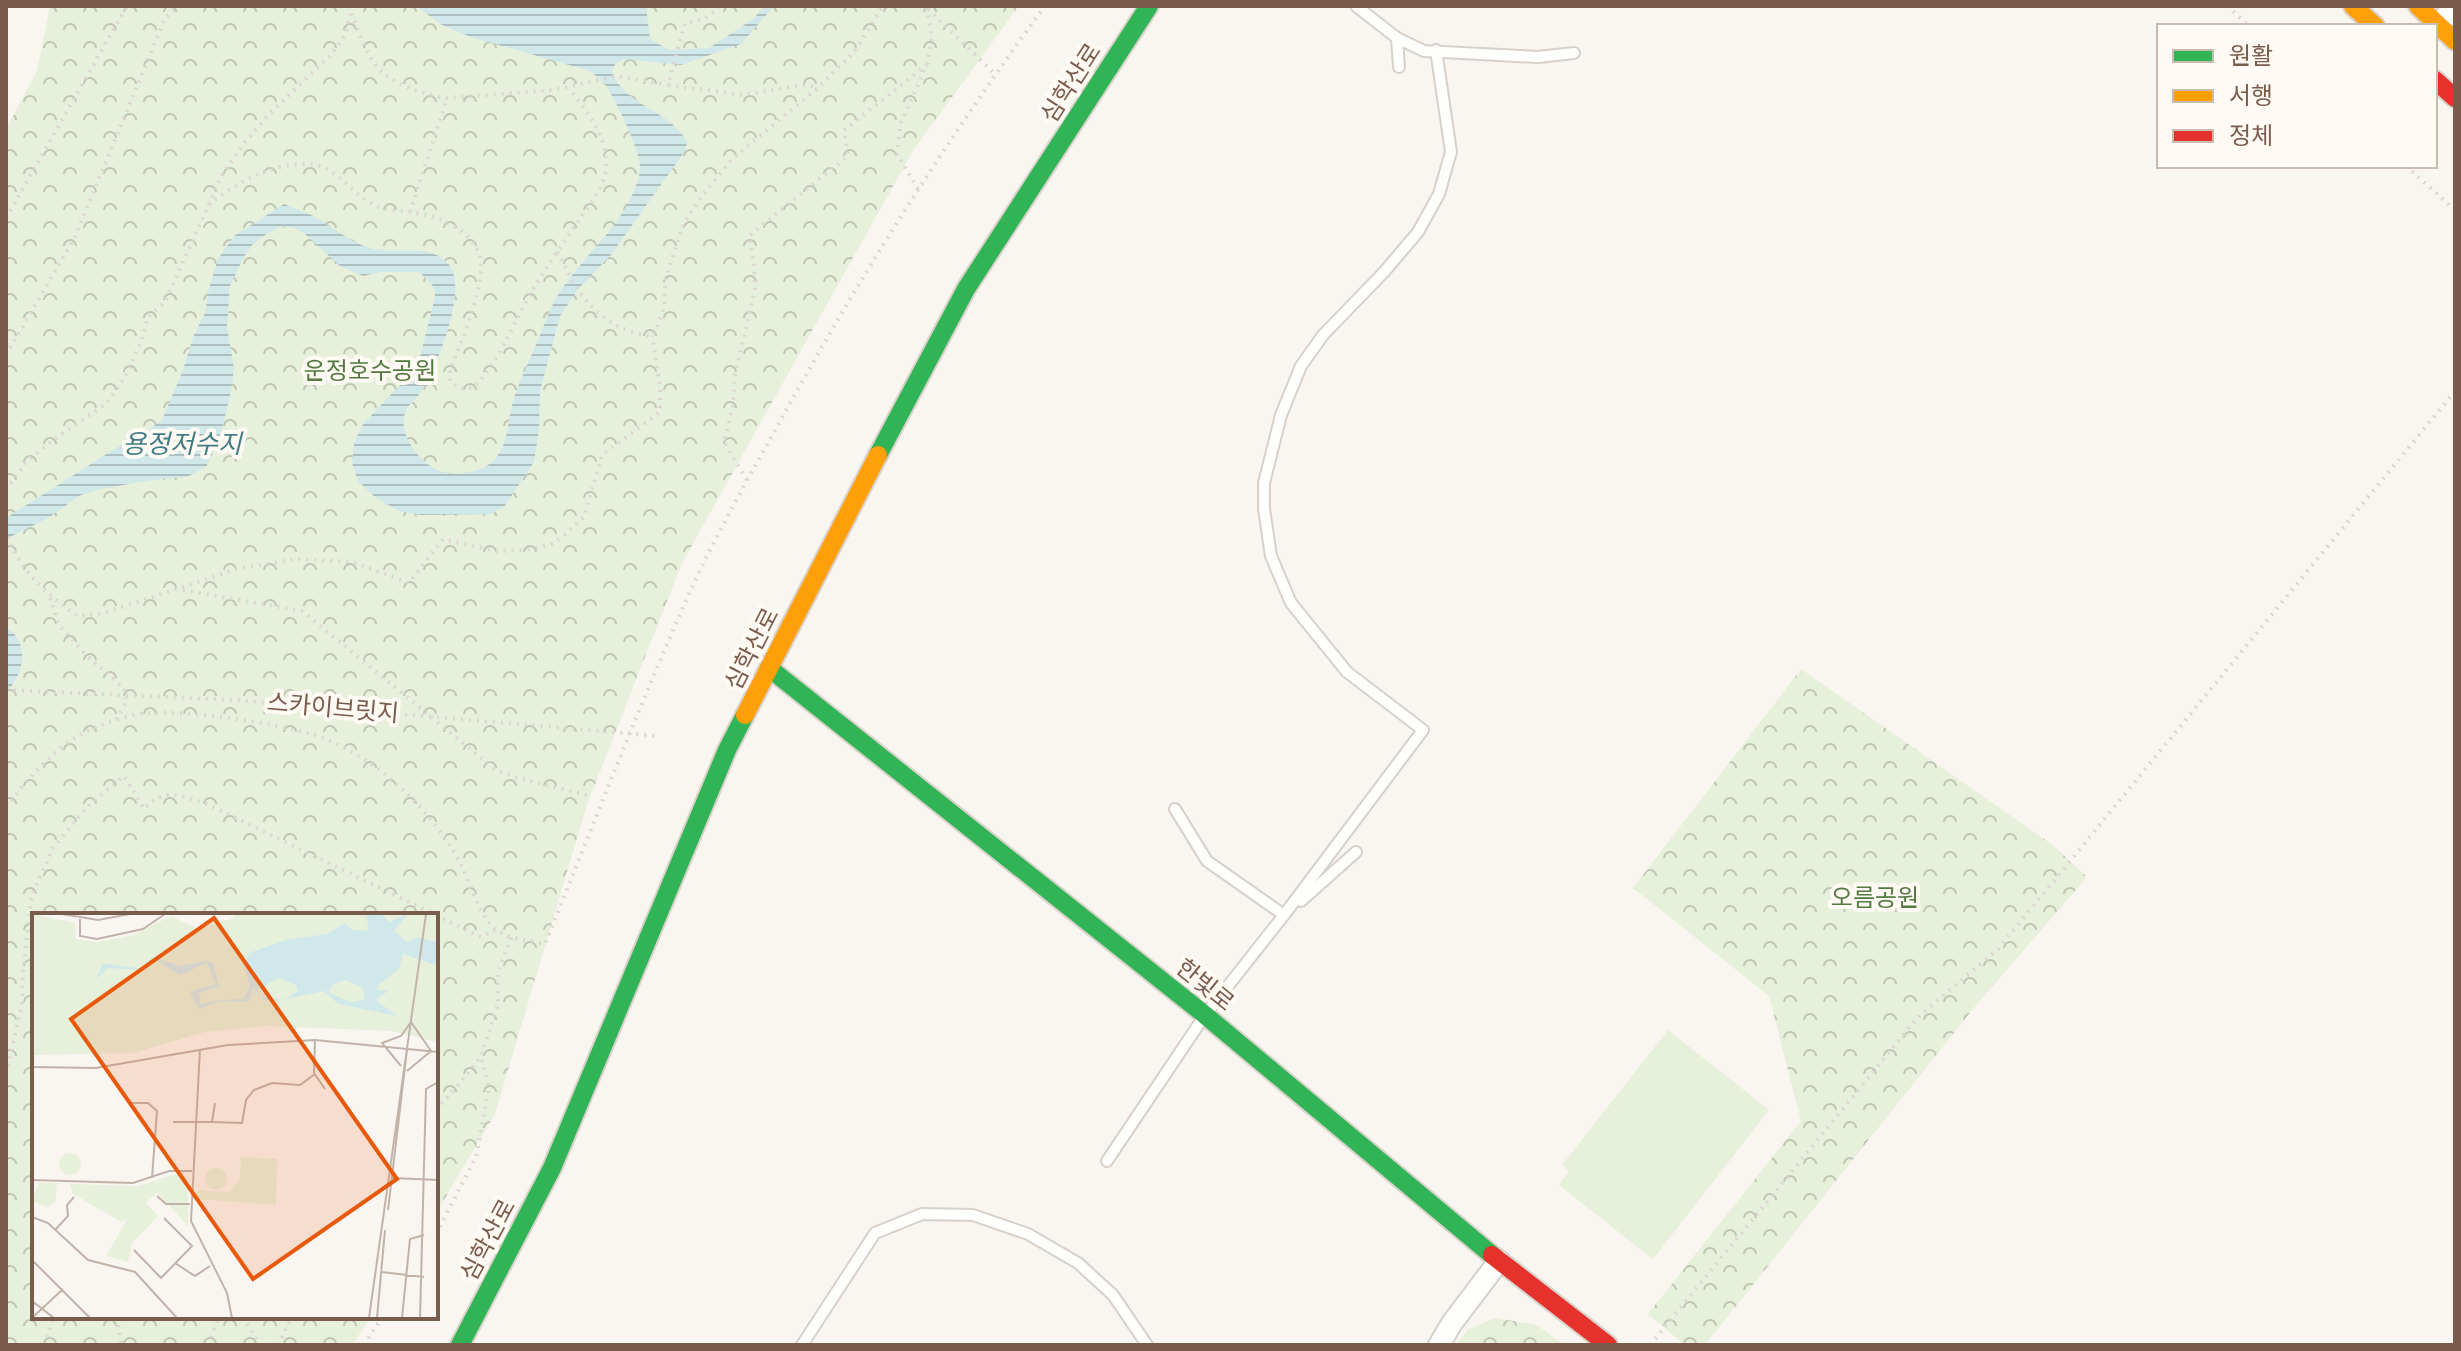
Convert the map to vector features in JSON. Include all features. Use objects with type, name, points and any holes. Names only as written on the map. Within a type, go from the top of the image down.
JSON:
[{"type":"street","name":"심학산로","points":[[460,1345],[552,1168],[727,750],[866,477],[966,289],[1149,6]]},
{"type":"street","points":[[2353,6],[2373,24]]},
{"type":"street","points":[[2418,6],[2437,24]]},
{"type":"street","points":[[2455,6],[2438,25],[2455,41]]},
{"type":"street","points":[[2437,82],[2455,98]]},
{"type":"street","name":"한빛로","points":[[769,668],[1205,1015],[1499,1261],[1608,1345]]},
{"type":"street","points":[[1439,1345],[1499,1261]]},
{"type":"lane","points":[[1356,6],[1397,38],[1424,51],[1538,57],[1574,53]]},
{"type":"lane","points":[[1397,38],[1399,67]]},
{"type":"lane","points":[[1107,1161],[1205,1015],[1423,730],[1347,672],[1291,603],[1271,556],[1264,509],[1264,483],[1281,415],[1301,366],[1323,335],[1418,232],[1439,194],[1451,152],[1436,50]]},
{"type":"lane","points":[[1175,809],[1207,861],[1284,915]]},
{"type":"lane","points":[[1284,915],[1356,852]]},
{"type":"lane","points":[[802,1345],[875,1233],[922,1214],[973,1215],[1028,1234],[1078,1263],[1113,1295],[1147,1345]]},
{"type":"path","points":[[6,218],[127,6]]},
{"type":"path","points":[[6,355],[75,237],[165,18],[177,6]]},
{"type":"path","points":[[668,85],[685,23],[713,15],[719,6]]},
{"type":"path","points":[[6,529],[10,544],[36,582],[78,616],[104,613],[237,569],[296,559],[353,562],[409,583],[443,539],[497,551],[526,550],[555,543],[584,517],[602,455],[660,412],[660,387],[652,336],[664,307],[666,277],[684,223],[732,159],[819,87],[854,52],[883,6]]},
{"type":"path","points":[[6,807],[25,782],[59,751],[93,728],[146,713],[236,720],[314,735],[350,752],[392,779],[446,837],[495,930],[545,944],[689,594],[748,481],[829,333],[918,189],[1045,6]]},
{"type":"path","points":[[2227,6],[2247,24]]},
{"type":"path","points":[[926,7],[995,74]]},
{"type":"path","points":[[918,189],[897,154],[901,122],[927,65],[932,38],[926,7]]},
{"type":"path","points":[[350,9],[364,44],[382,72],[417,91],[447,98],[569,88],[616,76],[744,95],[802,85],[819,87]]},
{"type":"path","points":[[6,490],[27,461],[107,403],[125,377],[141,342],[148,317],[165,302],[223,173],[270,113],[330,56],[345,36],[350,9]]},
{"type":"path","points":[[748,481],[724,442],[733,406],[735,374],[755,289],[749,236],[848,156],[844,130],[927,65]]},
{"type":"path","points":[[209,205],[260,172],[311,164],[328,169],[373,205],[440,218],[458,228],[472,241],[481,257],[472,313],[450,370],[450,381],[459,388],[473,388],[486,375],[526,302],[593,199],[606,173],[602,137],[593,119],[569,88]]},
{"type":"path","points":[[410,212],[447,98]]},
{"type":"path","points":[[2408,168],[2455,210]]},
{"type":"path","points":[[557,252],[579,291],[618,328],[636,335],[652,336]]},
{"type":"path","points":[[1650,1345],[1918,1017],[1998,949],[2455,391]]},
{"type":"path","points":[[181,589],[302,611],[496,770],[590,796]]},
{"type":"path","points":[[50,596],[59,625],[86,655],[124,688],[127,701],[115,721]]},
{"type":"path","name":"스카이브릿지","points":[[6,690],[235,700],[659,736]]},
{"type":"path","points":[[6,1074],[22,1005],[32,895],[53,848],[88,806],[124,776],[144,809],[156,797],[166,794],[205,803],[432,913]]},
{"type":"path","points":[[438,916],[481,937],[495,930]]},
{"type":"path","points":[[438,1108],[481,1056],[498,1005],[498,972],[512,936]]},
{"type":"path","points":[[438,1230],[476,1157],[489,1087],[481,1056]]},
{"type":"path","points":[[45,1345],[52,1319]]},
{"type":"path","points":[[119,1319],[122,1345]]},
{"type":"path","points":[[208,1345],[218,1319]]},
{"type":"path","points":[[244,1319],[260,1345]]},
{"type":"path","points":[[278,1345],[291,1319]]},
{"type":"path","points":[[364,1345],[381,1319]]},
{"type":"green space","name":"운정호수공원","points":[[50,6],[1019,6],[914,149],[682,563],[587,805],[495,1114],[438,1210],[438,913],[32,913],[32,1319],[370,1319],[352,1345],[6,1345],[6,129],[37,71]]},
{"type":"green space","name":"오름공원","points":[[1801,669],[2054,846],[2087,877],[1973,1009],[1705,1345],[1685,1345],[1648,1314],[1801,1121],[1769,996],[1633,888]]},
{"type":"green space","points":[[1668,1030],[1769,1110],[1653,1259],[1559,1185],[1569,1171],[1562,1165]]},
{"type":"green space","points":[[1495,1318],[1537,1325],[1564,1345],[1456,1345],[1468,1330]]},
{"type":"water","name":"용정저수지","points":[[416,6],[646,6],[650,39],[669,50],[709,48],[753,19],[765,6],[774,6],[741,44],[681,65],[624,59],[616,63],[612,70],[625,91],[679,131],[687,142],[685,151],[610,256],[579,288],[560,316],[540,391],[534,462],[504,507],[489,514],[421,515],[400,511],[377,499],[358,481],[352,463],[354,443],[363,424],[402,383],[420,357],[435,297],[434,289],[419,272],[381,272],[363,276],[340,266],[293,227],[279,227],[252,245],[230,286],[227,327],[234,369],[231,392],[219,441],[206,467],[187,477],[152,480],[81,495],[48,518],[6,539],[6,518],[162,420],[205,313],[218,259],[234,236],[284,204],[313,216],[349,239],[370,248],[423,251],[442,258],[450,266],[455,292],[449,327],[430,376],[406,411],[404,429],[419,456],[443,472],[470,472],[484,468],[494,460],[506,438],[514,398],[551,308],[561,290],[624,210],[640,172],[640,164],[615,101],[604,83],[590,71],[471,37],[442,25]]},
{"type":"water","points":[[6,627],[19,641],[22,658],[17,676],[6,692]]},
{"type":"traffic: fast","points":[[878,455],[966,289],[1149,6]]},
{"type":"traffic: fast","points":[[769,668],[1205,1015],[1492,1255]]},
{"type":"traffic: fast","points":[[460,1345],[552,1168],[727,750],[745,715]]},
{"type":"traffic: slow","points":[[2353,6],[2373,24]]},
{"type":"traffic: slow","points":[[2418,6],[2455,41]]},
{"type":"traffic: slow","points":[[745,715],[878,455]]},
{"type":"traffic: jam","points":[[2437,82],[2455,98]]},
{"type":"traffic: jam","points":[[1492,1255],[1608,1345]]}]
